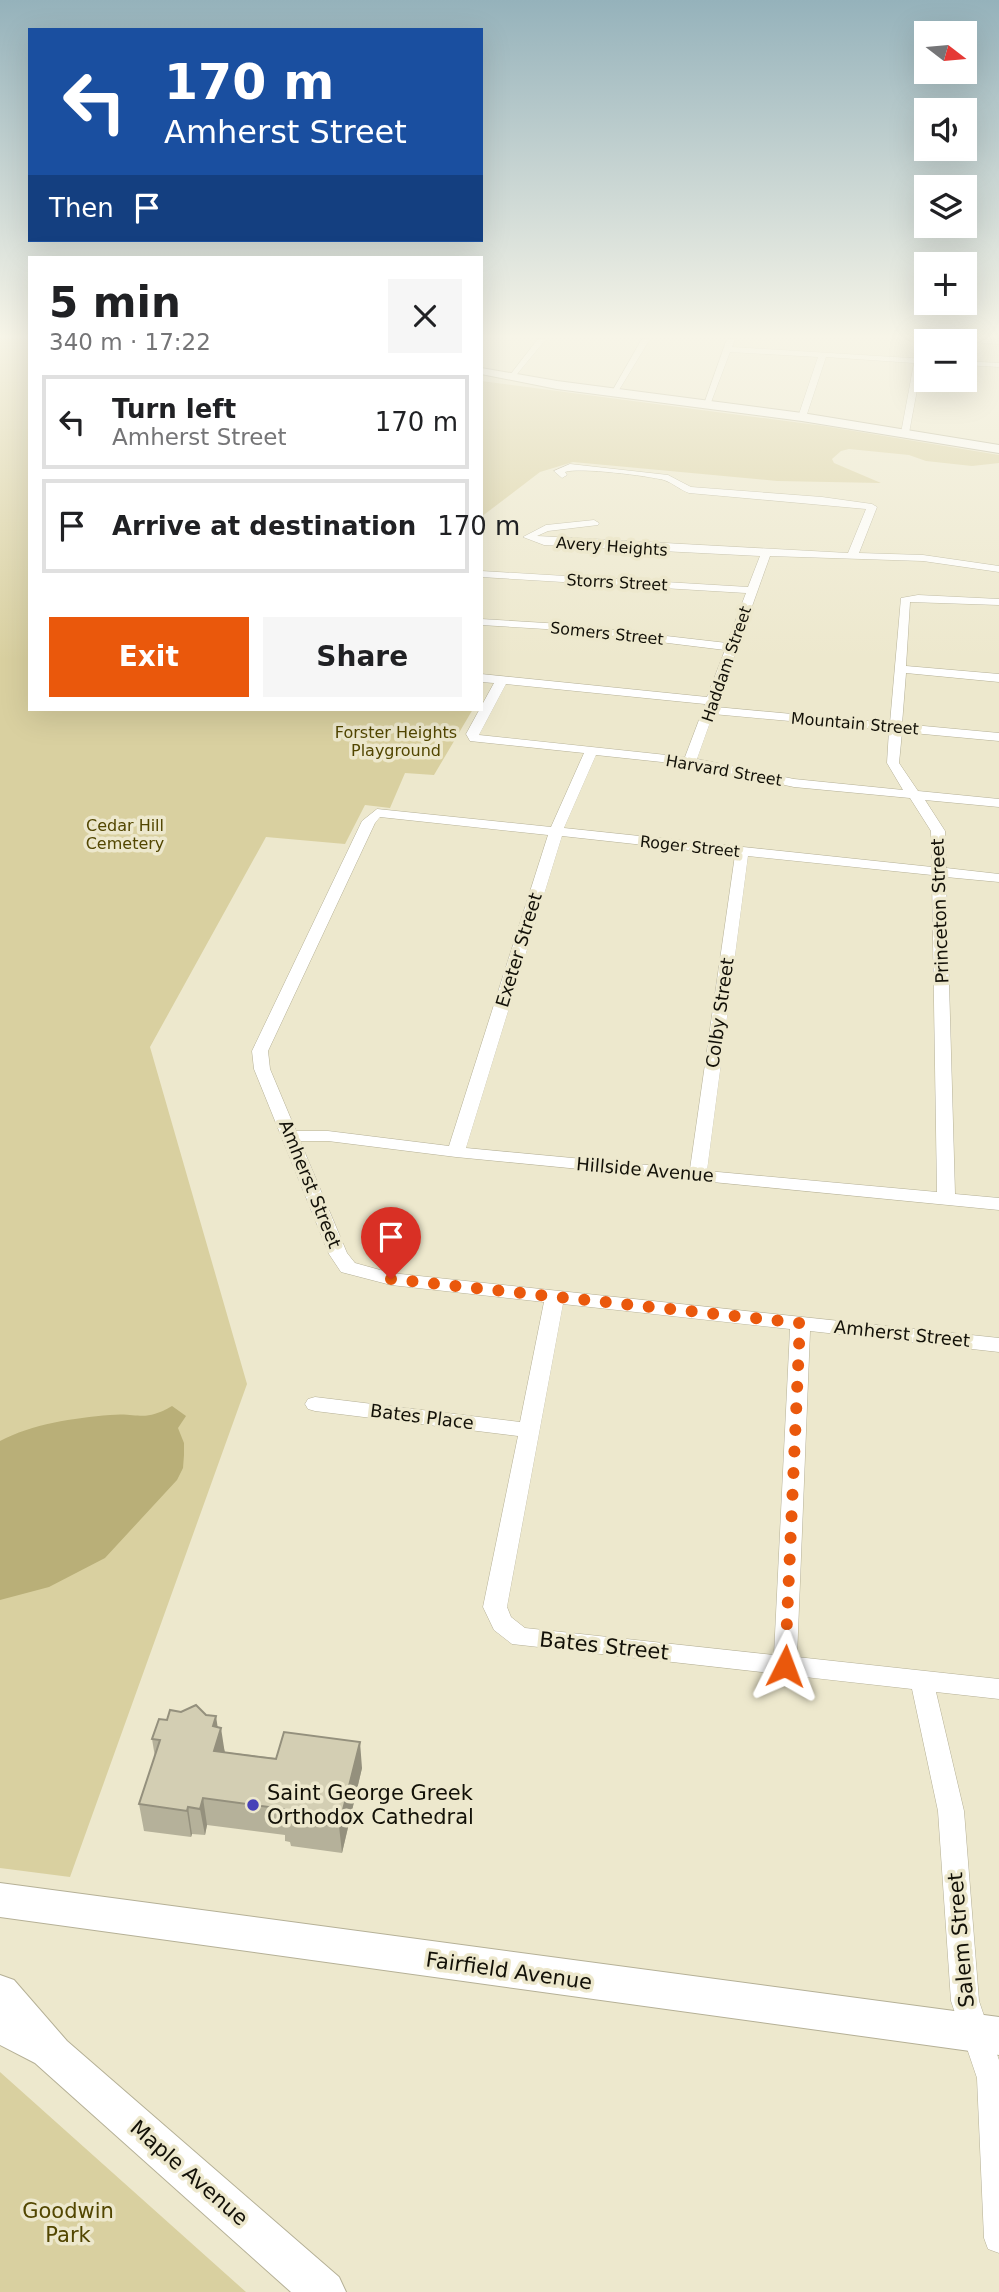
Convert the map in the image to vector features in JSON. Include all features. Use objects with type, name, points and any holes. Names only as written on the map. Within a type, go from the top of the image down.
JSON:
[{"type":"main road","points":[[981,446],[999,449]]},
{"type":"main road","name":"Fairfield Avenue","points":[[7,1905],[987,2034]]},
{"type":"main road","name":"Maple Avenue","points":[[0,1993],[53,2054],[324,2292]]},
{"type":"main road","name":"Maple Avenue","points":[[0,2024],[53,2054]]},
{"type":"street","points":[[562,475],[559,471],[570,467],[597,469],[668,478],[689,490],[822,500],[872,507],[853,554]]},
{"type":"street","name":"Avery Heights","points":[[594,523],[546,528],[528,537],[544,542],[663,550],[923,558],[999,569]]},
{"type":"street","name":"Haddam Street","points":[[690,761],[766,553]]},
{"type":"street","name":"Storrs Street","points":[[483,574],[752,590]]},
{"type":"street","name":"Princeton Street","points":[[946,1199],[938,831],[915,795],[897,774],[893,763],[905,600],[999,602]]},
{"type":"street","name":"Somers Street","points":[[483,622],[562,627],[733,647]]},
{"type":"street","points":[[900,669],[999,678]]},
{"type":"street","name":"Mountain Street","points":[[483,678],[999,737]]},
{"type":"street","name":"Harvard Street","points":[[502,680],[472,734],[474,738],[690,761],[771,780],[999,803]]},
{"type":"street","name":"Exeter Street","points":[[456,1152],[556,832],[591,751]]},
{"type":"street","name":"Roger Street","points":[[380,813],[999,878]]},
{"type":"street","name":"Amherst Street","points":[[380,813],[373,815],[369,821],[260,1051],[262,1069],[292,1136],[338,1254],[348,1268],[391,1279],[999,1345]]},
{"type":"street","name":"Colby Street","points":[[698,1175],[742,852]]},
{"type":"street","name":"Hillside Avenue","points":[[292,1136],[328,1136],[456,1152],[999,1204]]},
{"type":"street","name":"Bates Street","points":[[555,1297],[495,1607],[502,1623],[520,1637],[999,1689]]},
{"type":"street","points":[[785,1666],[800,1323]]},
{"type":"street","name":"Bates Place","points":[[315,1404],[528,1430]]},
{"type":"street","name":"Salem Street","points":[[922,1682],[951,1811],[962,1981],[987,2034],[999,2238]]},
{"type":"green space","name":"Cedar Hill Cemetery","points":[[0,446],[28,446],[28,711],[472,711],[434,775],[405,773],[390,808],[365,805],[345,844],[266,837],[150,1047],[247,1384],[70,1877],[0,1868]]},
{"type":"green space","points":[[483,446],[944,446],[999,455],[999,463],[972,466],[926,461],[909,455],[849,449],[841,451],[832,459],[834,463],[881,483],[777,481],[573,462],[540,472],[483,515]]},
{"type":"green space","name":"Goodwin Park","points":[[0,2072],[246,2292],[0,2292]]},
{"type":"shaded area","points":[[172,1406],[186,1416],[178,1428],[184,1443],[184,1455],[183,1468],[177,1480],[105,1558],[49,1587],[0,1600],[0,1441],[26,1430],[54,1423],[120,1414],[147,1416]]},
{"type":"building","name":"Saint George Greek Orthodox Cathedral","points":[[196,1705],[206,1715],[216,1716],[213,1726],[221,1728],[214,1751],[276,1759],[284,1732],[360,1742],[339,1826],[288,1819],[289,1815],[282,1814],[284,1809],[203,1798],[200,1809],[188,1807],[187,1811],[139,1804],[160,1740],[152,1739],[159,1719],[167,1720],[170,1710],[181,1712]]},
{"type":"place","name":"Saint George Greek Orthodox Cathedral","points":[[253,1805]]},
{"type":"route","points":[[391,1279],[800,1323],[785,1666]]},
{"type":"park label","name":"Forster Heights Playground","points":[[396,741]]}]
